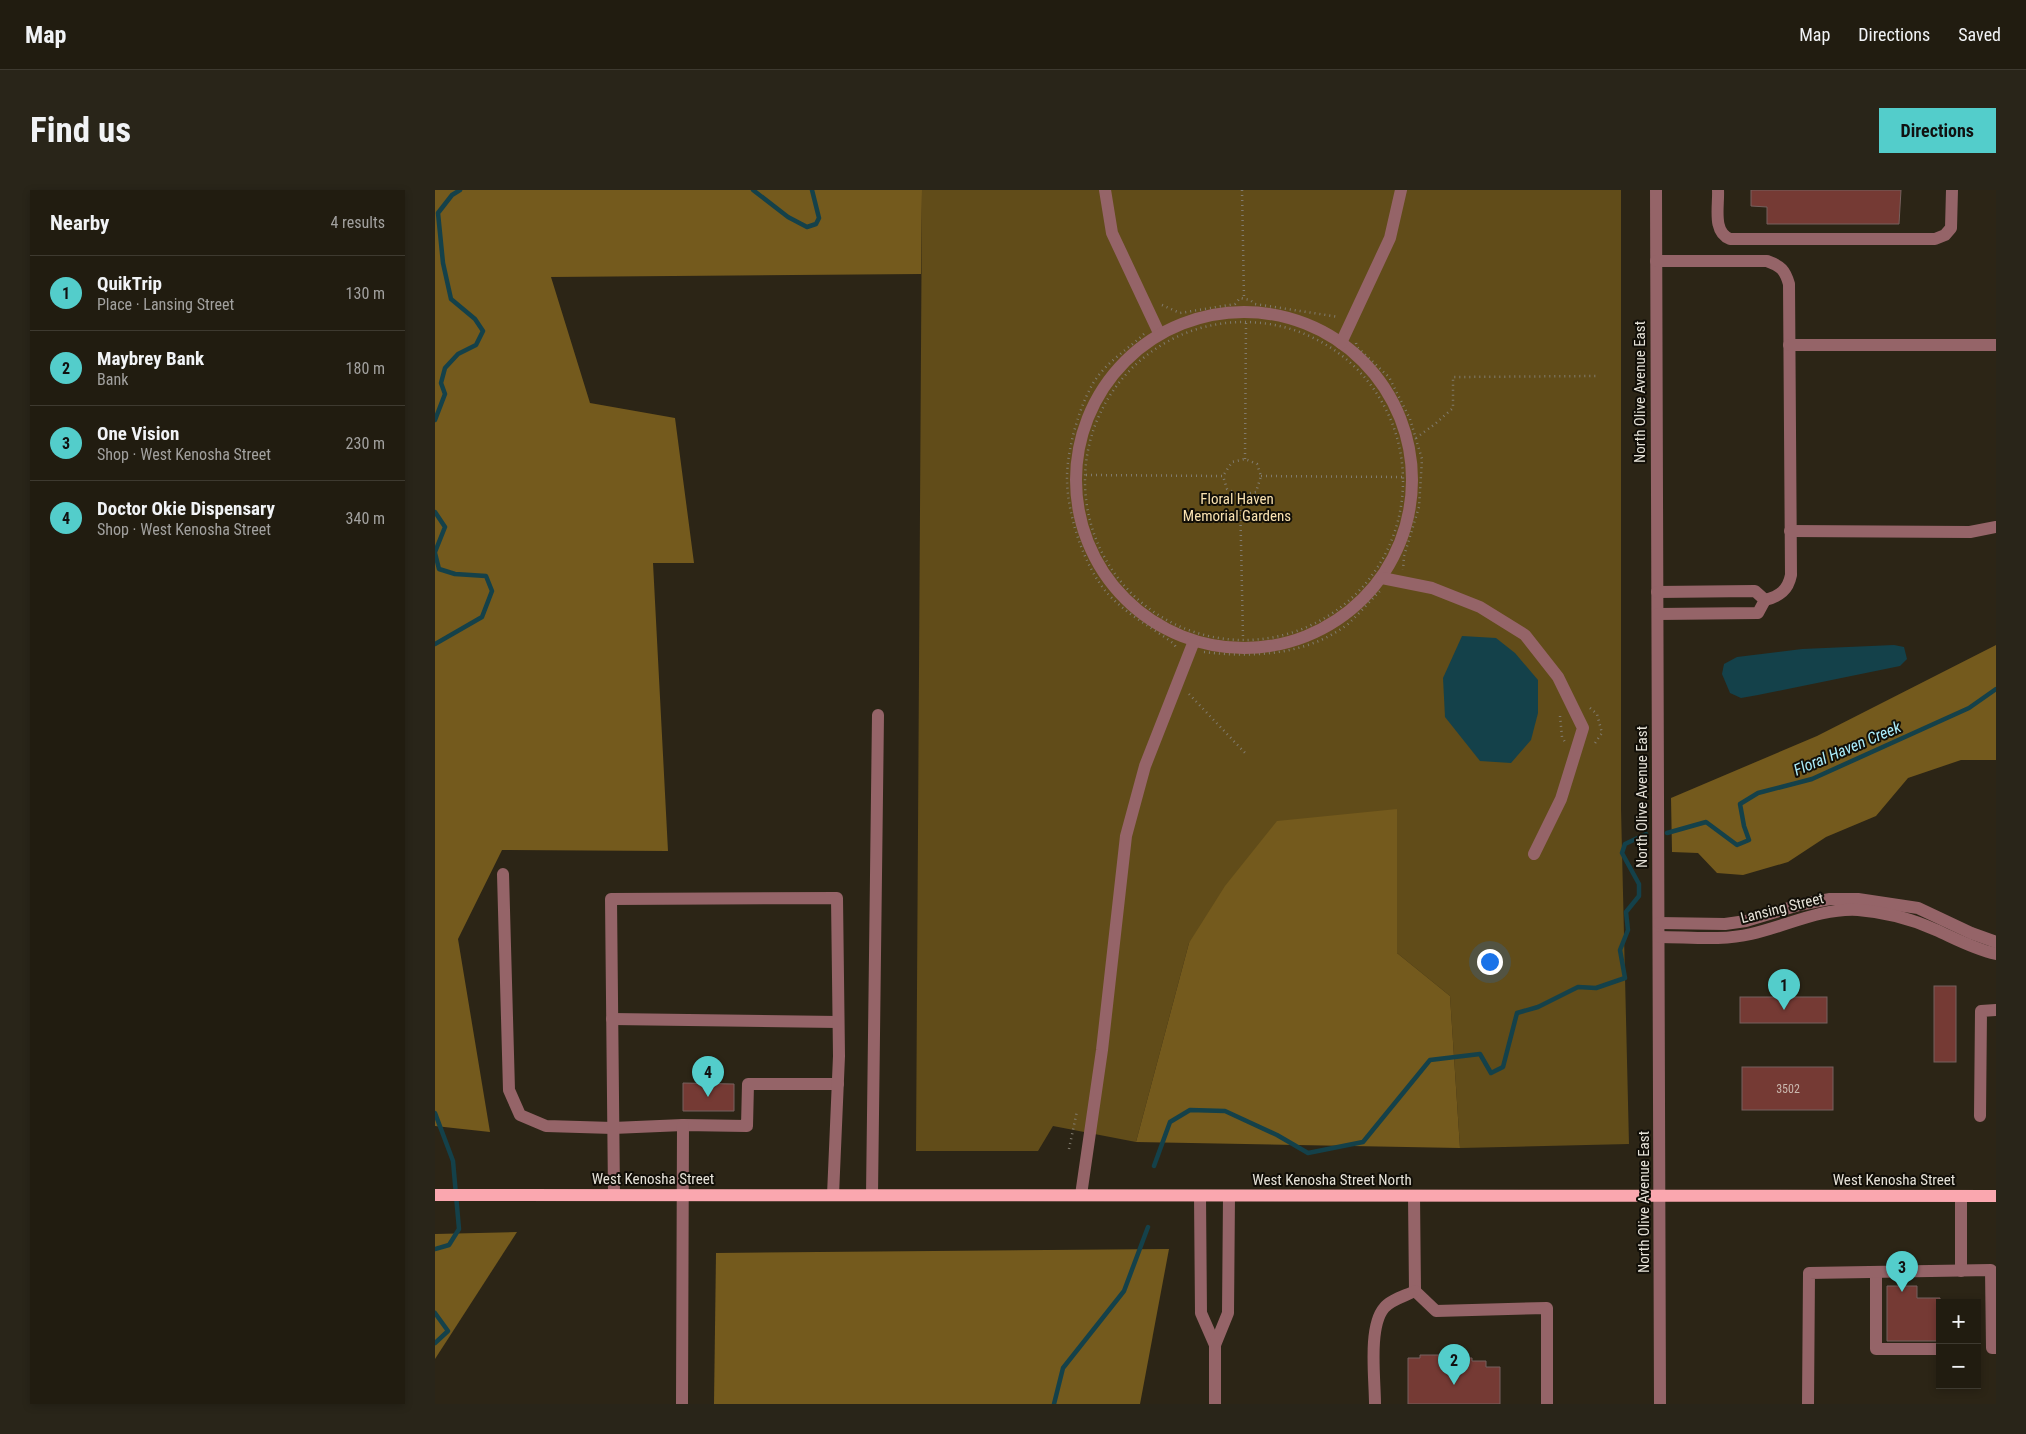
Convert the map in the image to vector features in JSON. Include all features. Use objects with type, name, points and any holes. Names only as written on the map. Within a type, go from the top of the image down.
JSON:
[{"type":"main road","name":"West Kenosha Street","points":[[435,1195],[872,1195]]},
{"type":"main road","name":"West Kenosha Street North","points":[[872,1195],[1793,1196]]},
{"type":"main road","name":"West Kenosha Street","points":[[1793,1196],[1996,1196]]},
{"type":"street","points":[[1105,190],[1112,233],[1153,332]]},
{"type":"street","points":[[1341,343],[1390,238],[1401,190]]},
{"type":"street","name":"North Olive Avenue East","points":[[1655,190],[1661,1196],[1660,1404]]},
{"type":"street","points":[[1719,190],[1720,232],[1730,239],[1935,239],[1945,235],[1951,228],[1952,190]]},
{"type":"street","points":[[1656,261],[1767,261],[1781,266],[1785,272],[1789,284],[1791,575],[1789,585],[1776,597],[1765,600],[1758,613],[1657,614]]},
{"type":"street","points":[[1253,312],[1303,323],[1341,343],[1374,373],[1394,404],[1407,438],[1412,474],[1410,511],[1399,546],[1383,582],[1345,615],[1298,640],[1246,648],[1195,646],[1155,624],[1121,596],[1096,562],[1080,522],[1075,480],[1080,438],[1096,398],[1122,364],[1153,332],[1202,317],[1253,312]]},
{"type":"street","points":[[1789,345],[1996,345]]},
{"type":"street","points":[[1790,531],[1970,532],[1985,531],[1996,527]]},
{"type":"street","points":[[1383,582],[1433,588],[1480,607],[1525,635],[1558,677],[1583,728],[1561,798],[1534,854]]},
{"type":"street","points":[[1724,590],[1724,613]]},
{"type":"street","points":[[1657,592],[1755,590],[1765,600]]},
{"type":"street","points":[[1081,1195],[1103,1050],[1126,836],[1145,766],[1195,646]]},
{"type":"street","points":[[872,1195],[878,715]]},
{"type":"street","points":[[503,874],[509,1090],[520,1115],[546,1126],[613,1128],[683,1125],[747,1126],[748,1084],[838,1084]]},
{"type":"street","points":[[613,1195],[611,899],[837,898],[838,1084],[833,1195]]},
{"type":"street","name":"Lansing Street","points":[[1659,923],[1725,924],[1747,921],[1799,905],[1830,900],[1858,899],[1918,908],[1971,933],[1996,942]]},
{"type":"street","name":"Lansing Street","points":[[1659,937],[1725,937],[1749,934],[1803,917],[1832,911],[1858,910],[1889,914],[1916,922],[1967,946],[1996,954]]},
{"type":"street","points":[[1980,1116],[1981,1011],[1996,1010]]},
{"type":"street","points":[[612,1019],[838,1022]]},
{"type":"street","points":[[682,1404],[683,1125]]},
{"type":"street","points":[[1200,1196],[1201,1313],[1215,1345]]},
{"type":"street","points":[[1215,1404],[1215,1345],[1228,1313],[1229,1196]]},
{"type":"street","points":[[1414,1196],[1415,1291],[1436,1311],[1547,1308],[1547,1404]]},
{"type":"street","points":[[1961,1196],[1961,1271]]},
{"type":"street","points":[[1808,1404],[1809,1273],[1991,1270],[1992,1348],[1996,1348]]},
{"type":"street","points":[[1876,1272],[1877,1349],[1936,1349]]},
{"type":"street","points":[[1375,1404],[1374,1330],[1378,1317],[1385,1306],[1415,1291]]},
{"type":"path","points":[[1242,190],[1243,298]]},
{"type":"path","points":[[1160,304],[1179,313],[1235,304],[1240,298],[1243,298],[1251,300],[1255,304],[1309,313],[1339,317],[1344,314]]},
{"type":"path","points":[[1265,328],[1246,324],[1207,322],[1163,339],[1128,368],[1107,396],[1093,426],[1085,483],[1092,538],[1118,584],[1157,616],[1215,638],[1260,638],[1310,628],[1354,599],[1380,568],[1400,521],[1404,477],[1401,439],[1386,402],[1360,368],[1314,339],[1285,332]]},
{"type":"path","points":[[1245,459],[1246,324]]},
{"type":"path","points":[[1153,332],[1109,363],[1091,386],[1079,417],[1069,457],[1067,478],[1069,501],[1081,548],[1093,572],[1113,599],[1132,616],[1174,644],[1178,652]]},
{"type":"path","points":[[1356,339],[1357,347],[1389,377],[1410,419],[1422,459],[1419,507],[1404,556],[1403,570],[1411,573]]},
{"type":"path","points":[[1416,438],[1453,408],[1453,376],[1598,376]]},
{"type":"path","points":[[1245,459],[1257,464],[1261,476],[1256,492],[1240,495],[1227,489],[1223,476],[1232,462],[1245,459]]},
{"type":"path","points":[[1087,475],[1223,476]]},
{"type":"path","points":[[1261,476],[1404,477]]},
{"type":"path","points":[[1240,495],[1243,638]]},
{"type":"path","points":[[1195,646],[1233,656],[1264,654],[1314,644],[1348,624],[1383,582]]},
{"type":"path","points":[[1183,688],[1247,755]]},
{"type":"path","points":[[1589,708],[1597,714],[1602,733],[1592,748]]},
{"type":"path","points":[[1561,711],[1562,738],[1567,744]]},
{"type":"path","points":[[1069,1148],[1079,1104]]},
{"type":"green space","name":"Floral Haven Memorial Gardens","points":[[922,190],[1621,190],[1621,809],[1629,1144],[1460,1148],[1450,996],[1397,953],[1397,809],[1189,943],[1136,1142],[1053,1126],[1038,1151],[916,1151]]},
{"type":"shaded area","points":[[435,190],[922,190],[921,274],[551,277],[590,403],[675,418],[694,563],[653,563],[668,851],[502,850],[458,939],[490,1132],[435,1126]]},
{"type":"shaded area","points":[[1996,645],[1996,760],[1961,760],[1908,778],[1876,816],[1826,837],[1788,862],[1743,875],[1717,873],[1698,853],[1672,852],[1671,798],[1817,736]]},
{"type":"shaded area","points":[[1397,809],[1397,953],[1450,996],[1460,1148],[1136,1142],[1189,943],[1225,886],[1277,821]]},
{"type":"shaded area","points":[[517,1232],[435,1359],[435,1234]]},
{"type":"shaded area","points":[[1169,1249],[1140,1404],[714,1404],[716,1253]]},
{"type":"water","points":[[1462,636],[1496,638],[1515,653],[1538,680],[1538,713],[1531,740],[1511,763],[1480,761],[1445,717],[1443,678]]},
{"type":"water","points":[[1894,645],[1904,647],[1907,659],[1900,666],[1741,698],[1730,693],[1722,674],[1724,664],[1737,657],[1802,649]]},
{"type":"building","points":[[1751,190],[1901,190],[1899,224],[1767,224],[1767,207],[1751,206]]},
{"type":"building","points":[[1934,986],[1956,986],[1956,1062],[1934,1062]]},
{"type":"building","points":[[1740,997],[1827,997],[1827,1023],[1740,1023]]},
{"type":"building","points":[[1742,1067],[1833,1067],[1833,1110],[1742,1110]]},
{"type":"building","points":[[683,1083],[734,1084],[734,1111],[683,1111]]},
{"type":"building","points":[[1887,1286],[1917,1286],[1917,1298],[1940,1298],[1936,1299],[1936,1341],[1887,1341]]},
{"type":"building","points":[[1420,1355],[1472,1358],[1472,1361],[1486,1361],[1486,1367],[1500,1367],[1500,1404],[1408,1404],[1408,1358],[1420,1358]]},
{"type":"waterway","points":[[435,420],[445,394],[441,383],[445,368],[458,354],[476,345],[483,331],[475,319],[451,299],[443,263],[438,213],[452,195],[460,190]]},
{"type":"waterway","points":[[753,190],[788,217],[807,227],[816,224],[819,218],[812,190]]},
{"type":"waterway","points":[[435,512],[445,527],[435,552]]},
{"type":"waterway","points":[[435,553],[439,569],[455,574],[486,576],[492,591],[482,617],[435,644]]},
{"type":"waterway","name":"Floral Haven Creek","points":[[1667,833],[1706,822],[1737,845],[1749,840],[1740,804],[1758,793],[1812,779],[1969,708],[1996,689]]},
{"type":"waterway","name":"Floral Haven Creek","points":[[1154,1166],[1170,1122],[1190,1110],[1225,1111],[1277,1135],[1308,1153],[1363,1142],[1430,1060],[1480,1054],[1491,1073],[1503,1067],[1517,1013],[1538,1007],[1578,987],[1596,988],[1625,978],[1620,950],[1628,930],[1626,912],[1639,896],[1639,884],[1622,853],[1625,844],[1646,834]]},
{"type":"waterway","points":[[435,1113],[453,1161],[459,1229],[449,1245],[435,1249]]},
{"type":"waterway","name":"Floral Haven Creek","points":[[1054,1404],[1063,1368],[1124,1291],[1148,1227]]},
{"type":"waterway","points":[[435,1313],[448,1331],[435,1343]]},
{"type":"place","name":"QuikTrip","points":[[1784,1010]]},
{"type":"place","name":"Doctor Okie Dispensary","points":[[708,1097]]},
{"type":"place","name":"One Vision","points":[[1902,1292]]},
{"type":"place","name":"Maybrey Bank","points":[[1454,1385]]}]
